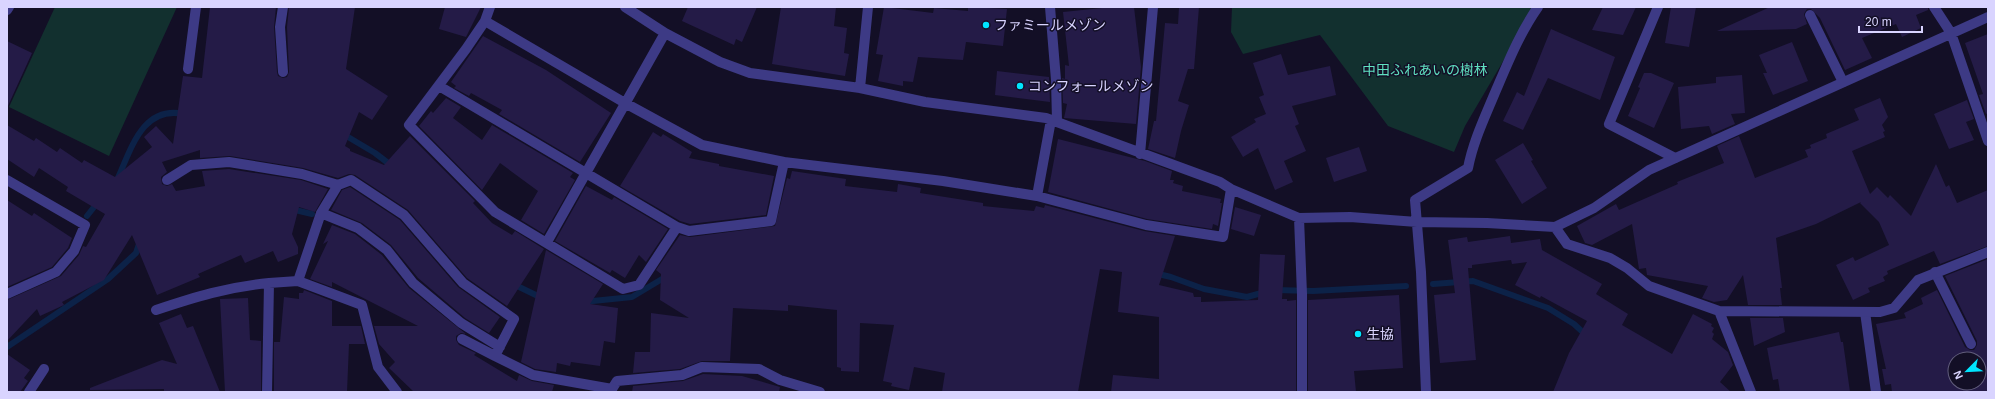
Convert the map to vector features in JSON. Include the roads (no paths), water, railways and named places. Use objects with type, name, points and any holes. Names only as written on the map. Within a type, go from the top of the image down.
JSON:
[{"type":"street","points":[[188,69],[196,7]]},
{"type":"street","points":[[282,7],[280,27],[283,72]]},
{"type":"street","points":[[490,7],[485,21],[439,86],[409,125],[495,212],[623,289],[639,285],[677,227]]},
{"type":"street","points":[[625,7],[665,33],[720,62],[750,73],[860,88],[925,102],[1046,118],[1140,154],[1220,182],[1231,189],[1299,218],[1350,217],[1417,222],[1487,223],[1555,227],[1594,208],[1649,170],[1988,17]]},
{"type":"street","points":[[860,88],[868,7]]},
{"type":"street","points":[[1037,196],[1054,121],[1056,80],[1050,7]]},
{"type":"street","points":[[1140,154],[1153,7]]},
{"type":"street","points":[[1426,392],[1415,200],[1468,168],[1472,148],[1506,68],[1526,24],[1538,7]]},
{"type":"street","points":[[1658,7],[1609,124],[1675,158]]},
{"type":"street","points":[[1934,7],[1951,33],[1988,141]]},
{"type":"street","points":[[1810,15],[1843,82]]},
{"type":"street","points":[[485,21],[625,103],[702,145],[784,162],[943,181],[1037,196],[1146,225],[1223,237],[1231,189]]},
{"type":"street","points":[[547,242],[665,33]]},
{"type":"street","points":[[439,86],[677,227],[689,231],[771,221],[784,162]]},
{"type":"street","points":[[166,180],[191,165],[229,162],[302,174],[338,185]]},
{"type":"street","points":[[7,180],[85,225],[74,251],[56,272],[7,294]]},
{"type":"street","points":[[298,282],[321,213],[338,185],[351,180],[404,216],[463,284],[514,320],[495,356]]},
{"type":"street","points":[[321,213],[358,228],[386,250],[413,283],[461,323],[500,347]]},
{"type":"street","points":[[1299,218],[1302,294],[1302,392]]},
{"type":"street","points":[[1555,227],[1567,244],[1610,258],[1627,268],[1649,286],[1719,310],[1880,312],[1894,308],[1918,280],[1988,252]]},
{"type":"street","points":[[1935,272],[1971,344]]},
{"type":"street","points":[[156,310],[216,291],[240,286],[298,282],[362,305],[366,328],[378,367],[397,392]]},
{"type":"street","points":[[267,392],[269,283]]},
{"type":"street","points":[[1719,310],[1751,392]]},
{"type":"street","points":[[1865,312],[1876,392]]},
{"type":"street","points":[[462,339],[533,375],[612,390],[617,381],[682,375],[702,367],[759,369],[780,380],[820,392]]},
{"type":"street","points":[[29,392],[44,369]]},
{"type":"waterway","points":[[117,180],[133,144],[140,132],[148,123],[158,116],[170,113],[184,114]]},
{"type":"waterway","points":[[343,134],[375,153],[392,166]]},
{"type":"waterway","points":[[87,216],[98,202]]},
{"type":"waterway","points":[[291,209],[312,214]]},
{"type":"waterway","points":[[7,347],[108,279],[136,253],[140,241]]},
{"type":"waterway","points":[[1154,273],[1171,277],[1204,289],[1247,297],[1265,292]]},
{"type":"waterway","points":[[583,302],[632,297],[662,279],[668,278]]},
{"type":"waterway","points":[[1433,284],[1473,281],[1548,308],[1574,324],[1587,336]]},
{"type":"waterway","points":[[513,284],[542,298]]},
{"type":"waterway","points":[[1276,290],[1313,291],[1406,286]]},
{"type":"place","name":"ファミールメゾン","points":[[986,25]]},
{"type":"place","name":"コンフォールメゾン","points":[[1020,86]]},
{"type":"place","name":"生協","points":[[1358,334]]},
{"type":"park label","name":"中田ふれあいの樹林","points":[[1425,70]]}]
